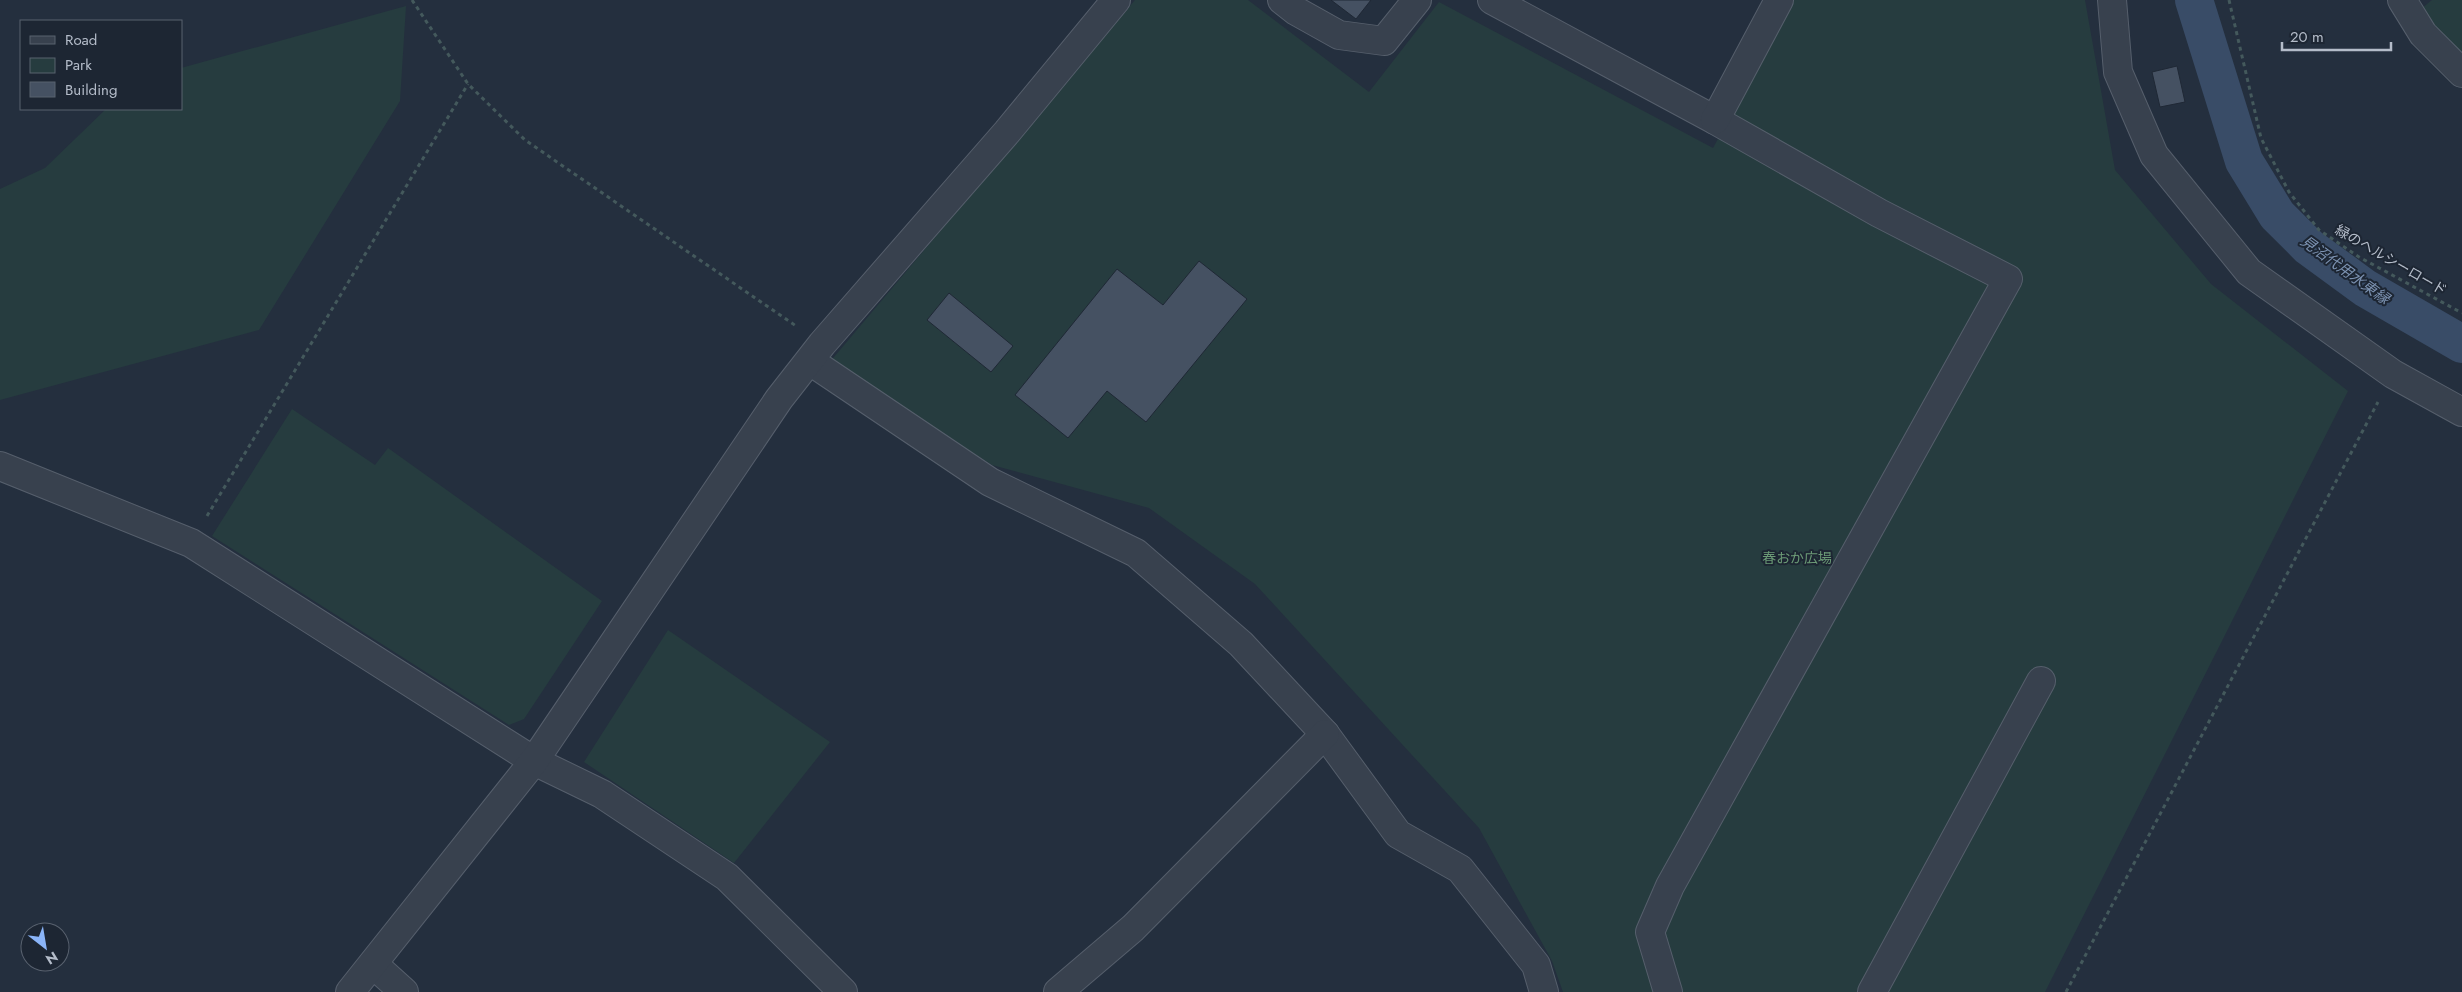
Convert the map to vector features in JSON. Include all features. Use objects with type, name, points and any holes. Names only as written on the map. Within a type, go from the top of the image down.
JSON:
[{"type":"street","points":[[350,992],[534,761],[779,399],[816,353],[1007,132],[1116,0]]},
{"type":"street","points":[[1282,0],[1296,11],[1339,35],[1384,41],[1417,0]]},
{"type":"street","points":[[1492,0],[1715,120],[1879,214],[2008,279],[1670,886],[1650,932],[1668,992]]},
{"type":"street","points":[[1715,120],[1779,0]]},
{"type":"street","points":[[2112,0],[2118,72],[2154,155],[2249,272],[2393,374],[2462,412]]},
{"type":"street","points":[[2402,0],[2423,34],[2462,73]]},
{"type":"street","points":[[816,353],[990,482],[1136,552],[1241,644],[1325,734],[1398,834],[1460,870],[1536,965],[1544,992]]},
{"type":"street","points":[[0,466],[191,543],[534,761],[602,794],[727,877],[843,992]]},
{"type":"street","points":[[1872,992],[2041,681]]},
{"type":"street","points":[[1058,992],[1133,928],[1325,734]]},
{"type":"street","points":[[374,964],[404,992]]},
{"type":"path","points":[[412,0],[468,84],[525,140],[816,353]]},
{"type":"path","name":"緑のヘルシーロード","points":[[2229,0],[2261,138],[2289,192],[2319,230],[2359,257],[2462,313]]},
{"type":"path","points":[[191,543],[468,84]]},
{"type":"path","points":[[2066,992],[2393,374]]},
{"type":"green space","name":"春おか広場","points":[[1135,0],[1248,0],[1369,92],[1439,2],[1713,148],[1794,0],[2085,0],[2115,170],[2211,284],[2348,391],[2045,992],[1563,992],[1552,961],[1479,828],[1255,584],[1149,508],[992,465],[829,363]]},
{"type":"green space","points":[[2432,0],[2462,0],[2462,56],[2410,18]]},
{"type":"green space","points":[[406,6],[400,101],[259,330],[0,400],[0,189],[45,168],[105,110],[182,110],[182,68]]},
{"type":"green space","points":[[292,409],[375,465],[388,448],[602,601],[524,719],[509,725],[212,536]]},
{"type":"green space","points":[[668,630],[830,742],[734,863],[584,762]]},
{"type":"building","points":[[1331,0],[1371,0],[1356,19]]},
{"type":"building","points":[[2177,66],[2185,102],[2160,107],[2152,72]]},
{"type":"building","points":[[1199,261],[1247,299],[1146,422],[1107,391],[1068,438],[1015,395],[1117,269],[1163,305]]},
{"type":"building","points":[[949,293],[1013,346],[991,372],[927,320]]},
{"type":"waterway","name":"見沼代用水東縁","points":[[2194,0],[2244,161],[2277,215],[2309,247],[2365,288],[2462,344]]}]
